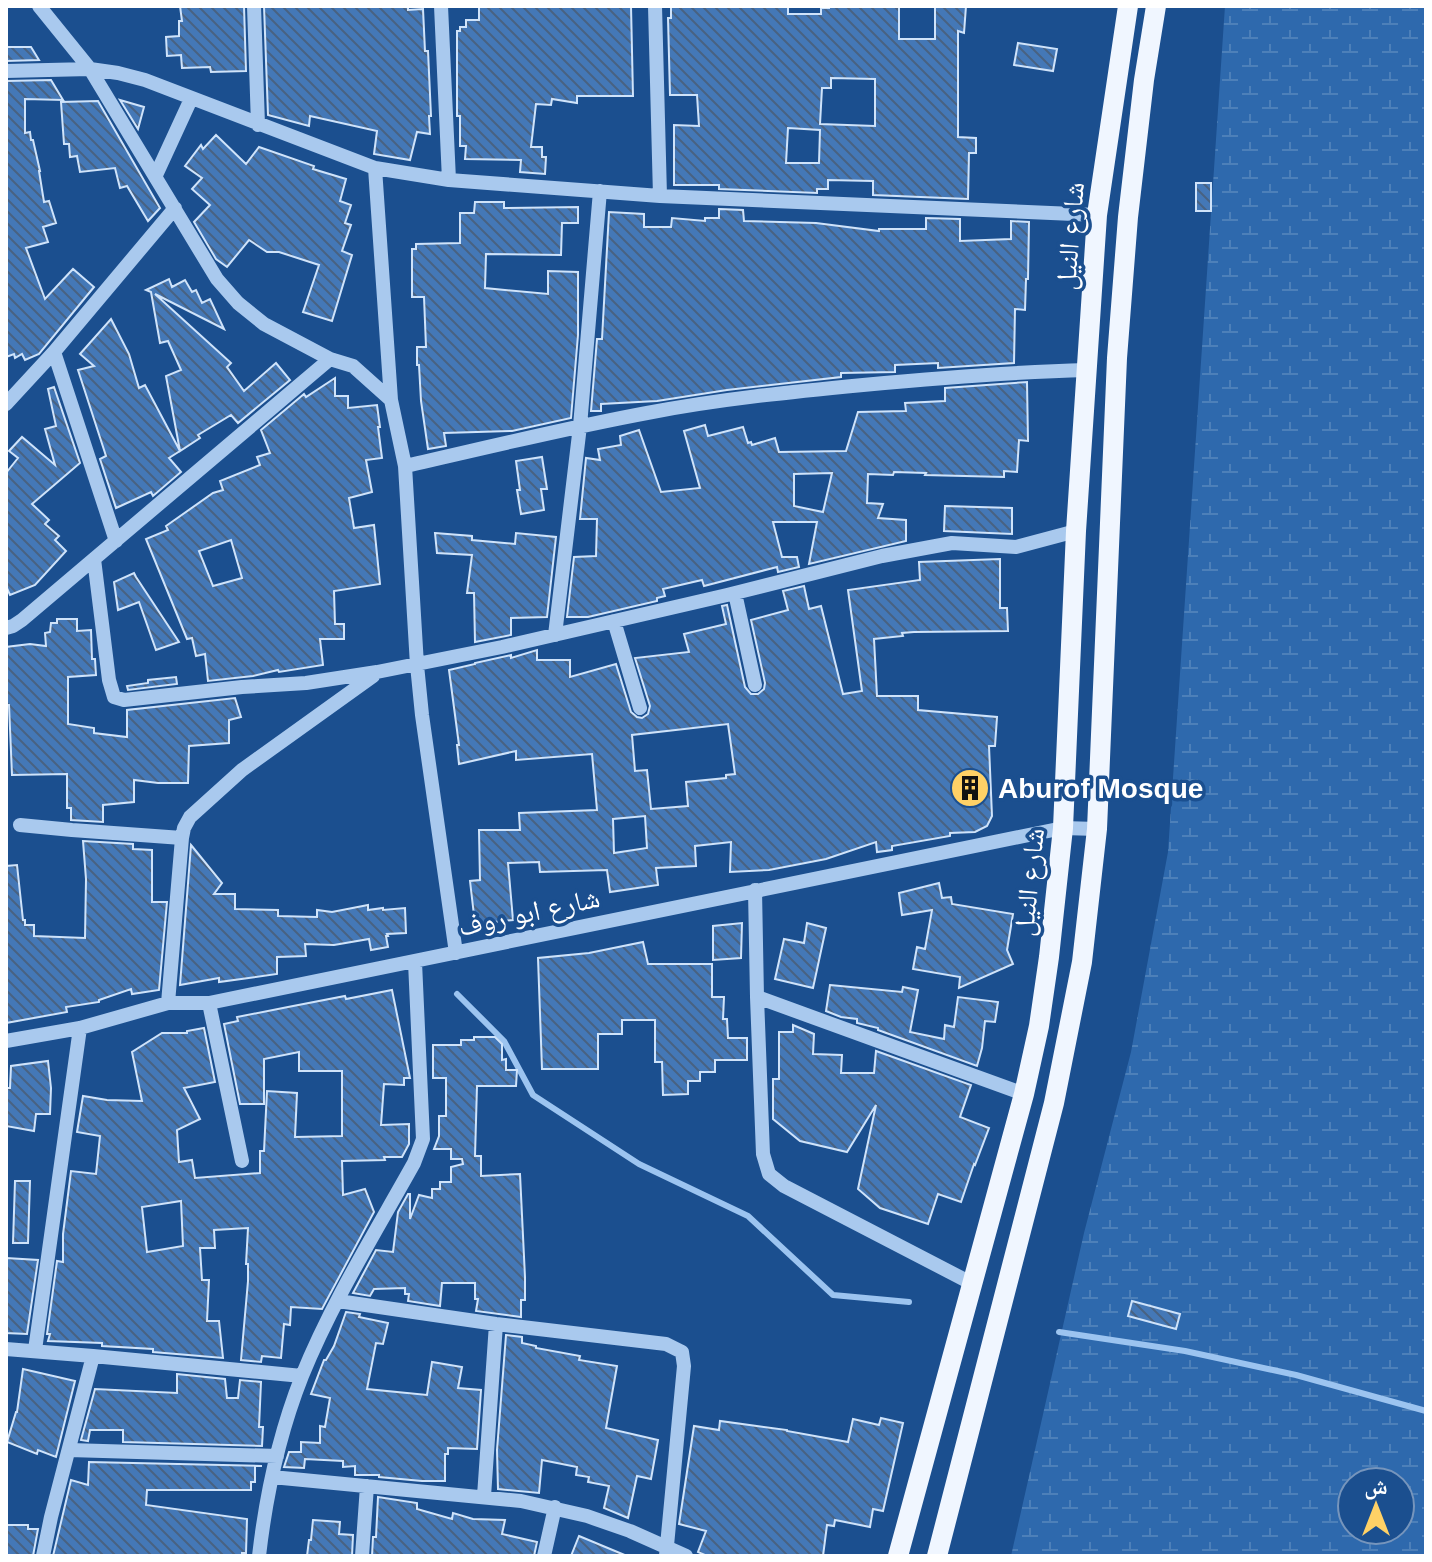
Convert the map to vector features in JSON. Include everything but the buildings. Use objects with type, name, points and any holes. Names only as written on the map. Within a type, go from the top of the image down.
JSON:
[{"type":"main road","name":"شارع النيل","points":[[898,1556],[1024,1094],[1039,1026],[1063,828],[1076,531],[1097,215],[1128,6]]},
{"type":"main road","name":"شارع النيل","points":[[937,1556],[1054,1103],[1082,962],[1097,829],[1117,358],[1128,217],[1156,6]]},
{"type":"street","points":[[39,6],[90,69],[217,279],[238,303],[264,324],[330,359],[353,366],[391,400]]},
{"type":"street","points":[[254,6],[258,125]]},
{"type":"street","points":[[441,6],[449,180]]},
{"type":"street","points":[[655,6],[660,196]]},
{"type":"street","points":[[6,71],[90,69],[118,73],[145,80],[375,168],[449,180],[660,196],[1097,215]]},
{"type":"street","points":[[156,175],[191,99]]},
{"type":"street","points":[[375,168],[391,400],[405,466],[417,665],[456,953]]},
{"type":"street","points":[[555,635],[580,426],[600,191]]},
{"type":"street","points":[[6,404],[175,208]]},
{"type":"street","points":[[54,352],[116,541]]},
{"type":"street","points":[[6,628],[22,620],[330,359]]},
{"type":"street","points":[[405,466],[580,426],[704,403],[955,377],[1087,370]]},
{"type":"street","points":[[94,559],[109,680],[114,697],[124,700],[306,683],[417,665],[735,593],[882,556],[952,543],[1016,547],[1076,531]]},
{"type":"street","points":[[735,593],[755,685]]},
{"type":"street","points":[[614,621],[640,708]]},
{"type":"street","points":[[168,1003],[182,838],[190,817],[242,770],[377,672]]},
{"type":"street","points":[[20,825],[182,838]]},
{"type":"street","name":"شارع ابو روف","points":[[6,1041],[80,1028],[168,1003],[209,1003],[1063,828],[1097,829]]},
{"type":"street","points":[[755,890],[763,1154],[769,1174],[784,1186],[973,1284]]},
{"type":"street","points":[[259,1556],[277,1456],[302,1376],[338,1301],[414,1163],[423,1139],[415,962]]},
{"type":"street","points":[[757,997],[1024,1094]]},
{"type":"street","points":[[209,1003],[242,1161]]},
{"type":"street","points":[[35,1350],[80,1028]]},
{"type":"street","points":[[338,1301],[666,1344],[682,1352],[684,1366],[666,1552]]},
{"type":"street","points":[[484,1496],[496,1324]]},
{"type":"street","points":[[6,1349],[302,1376]]},
{"type":"street","points":[[43,1556],[93,1356]]},
{"type":"street","points":[[69,1450],[277,1456]]},
{"type":"street","points":[[272,1477],[484,1496],[555,1507],[630,1531],[666,1552],[686,1556]]},
{"type":"street","points":[[362,1556],[367,1486]]},
{"type":"street","points":[[544,1556],[555,1507]]},
{"type":"green space","points":[[1225,6],[1426,6],[1426,1556],[1011,1556],[1084,1233],[1131,1052],[1168,852]]},
{"type":"waterway","points":[[457,994],[504,1041],[533,1095],[639,1164],[748,1216],[833,1295],[909,1302]]},
{"type":"waterway","points":[[1059,1332],[1185,1351],[1296,1375],[1426,1411]]},
{"type":"place","name":"Aburof Mosque","points":[[970,788]]}]
